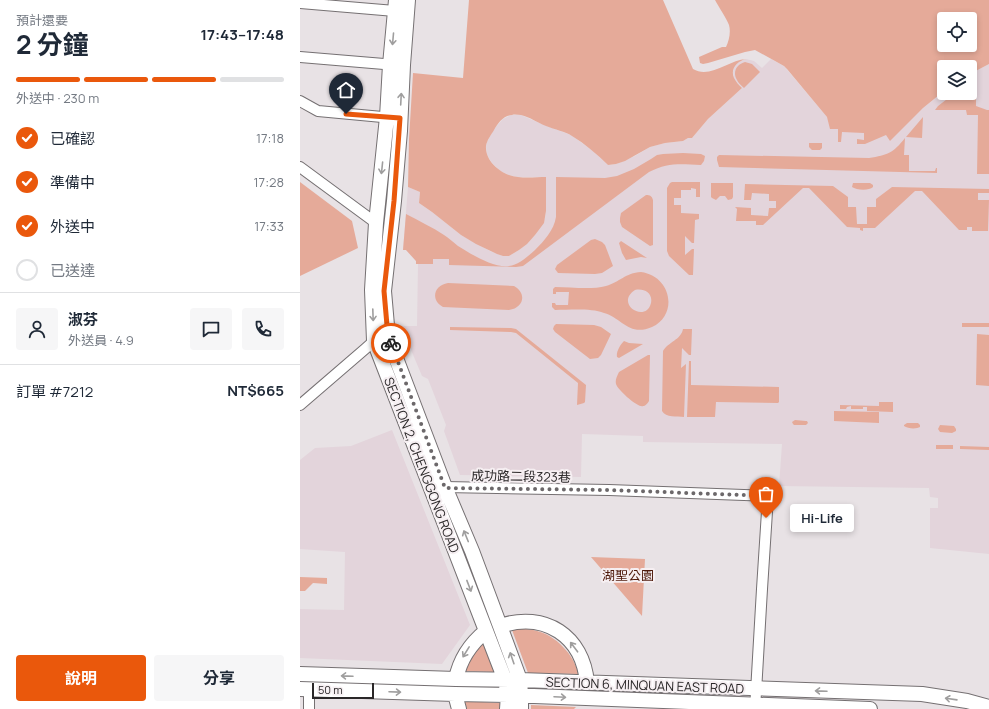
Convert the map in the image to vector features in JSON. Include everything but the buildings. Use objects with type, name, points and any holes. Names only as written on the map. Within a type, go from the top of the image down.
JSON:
[{"type":"main road","name":"SECTION 2, CHENGGONG ROAD","points":[[396,65],[408,0]]},
{"type":"main road","name":"SECTION 2, CHENGGONG ROAD","points":[[396,5],[394,201],[384,291],[388,337],[486,631],[505,680],[516,700]]},
{"type":"main road","name":"SECTION 2, CHENGGONG ROAD","points":[[394,118],[376,223],[372,290],[374,341],[439,490],[472,551],[520,680],[516,700],[507,709]]},
{"type":"main road","points":[[500,626],[519,621],[538,622],[563,634],[581,656],[587,683]]},
{"type":"main road","points":[[456,679],[459,665],[466,652],[475,640],[486,631]]},
{"type":"main road","name":"SECTION 6, MINQUAN EAST ROAD","points":[[300,674],[922,694],[967,701],[989,707]]},
{"type":"main road","name":"SECTION 6, MINQUAN EAST ROAD","points":[[305,689],[455,694],[516,700],[585,704],[870,709]]},
{"type":"main road","points":[[455,694],[459,709]]},
{"type":"street","points":[[300,3],[396,5]]},
{"type":"street","points":[[300,57],[396,65]]},
{"type":"street","points":[[300,102],[318,111],[394,118]]},
{"type":"street","points":[[300,167],[376,223]]},
{"type":"street","points":[[300,405],[374,341],[388,337]]},
{"type":"street","name":"成功路二段323巷","points":[[439,490],[609,490],[768,496],[756,689]]},
{"type":"street","points":[[305,689],[309,709]]},
{"type":"street","points":[[755,707],[756,689]]},
{"type":"shaded area","points":[[746,59],[754,61],[762,68],[771,59],[784,66],[827,117],[910,120],[937,97],[937,100],[977,100],[977,70],[989,64],[989,554],[930,548],[930,508],[938,508],[938,498],[930,497],[929,488],[779,486],[782,444],[643,442],[643,436],[582,434],[581,477],[460,475],[444,431],[446,425],[428,379],[422,376],[406,338],[403,326],[417,326],[418,264],[416,264],[416,261],[406,250],[403,250],[408,187],[420,192],[419,203],[461,235],[490,251],[503,256],[509,256],[519,250],[535,235],[545,218],[546,177],[517,177],[509,175],[500,171],[492,163],[487,155],[487,142],[494,129],[503,119],[511,115],[521,115],[571,135],[593,151],[608,165],[616,164],[635,156],[650,147],[692,138],[708,119],[742,88],[734,79],[733,72],[738,62]]},
{"type":"shaded area","points":[[392,430],[470,625],[442,664],[300,658],[300,609],[344,610],[345,552],[300,549],[300,460],[315,448],[351,446]]},
{"type":"green space","points":[[469,0],[663,0],[693,69],[706,72],[746,59],[735,66],[733,72],[735,79],[742,88],[708,119],[692,138],[650,147],[625,161],[616,164],[608,165],[591,149],[569,134],[546,126],[528,117],[514,115],[503,118],[487,142],[486,151],[488,156],[497,168],[509,175],[523,177],[546,177],[546,211],[544,223],[527,244],[509,256],[503,256],[476,244],[461,235],[419,203],[420,192],[408,187],[413,73],[463,78]]},
{"type":"green space","points":[[715,0],[989,0],[989,64],[977,70],[977,60],[937,60],[937,97],[923,108],[890,141],[886,135],[865,144],[857,144],[857,139],[864,140],[864,133],[842,132],[841,142],[838,142],[838,129],[830,129],[827,117],[784,66],[755,50],[708,63],[700,63],[699,57],[722,47],[726,47],[730,31],[726,19]]},
{"type":"green space","points":[[745,62],[752,64],[760,72],[744,88],[738,82],[735,71],[738,66]]},
{"type":"green space","points":[[946,100],[976,100],[976,106],[989,110],[989,174],[977,174],[978,115],[967,115],[966,110],[935,110]]},
{"type":"green space","points":[[923,117],[922,138],[906,137]]},
{"type":"green space","points":[[905,138],[904,155],[909,155],[909,171],[935,171],[937,168],[937,173],[719,167],[717,160],[719,155],[869,158],[881,156],[890,152]]},
{"type":"green space","points":[[809,143],[822,143],[822,148],[820,150],[812,150],[809,147]]},
{"type":"green space","points":[[683,153],[701,154],[705,156],[704,161],[701,165],[669,165],[649,172],[523,266],[516,267],[449,265],[449,259],[433,259],[433,264],[416,264],[416,261],[406,250],[403,250],[406,214],[448,237],[458,246],[482,260],[503,266],[516,264],[535,250],[551,231],[556,217],[556,177],[605,178],[617,176],[634,169],[657,155]]},
{"type":"green space","points":[[300,182],[352,221],[358,248],[300,276]]},
{"type":"green space","points":[[672,182],[700,182],[700,197],[696,197],[696,189],[691,188],[691,190],[681,190],[681,198],[674,198],[674,205],[681,205],[681,213],[699,214],[699,219],[695,220],[694,243],[692,243],[685,236],[685,255],[694,249],[693,275],[689,275],[669,256],[667,251],[667,188]]},
{"type":"green space","points":[[711,183],[733,183],[732,199],[728,200],[725,196],[720,196],[716,200],[712,198]]},
{"type":"green space","points":[[853,183],[870,183],[873,187],[866,190],[856,189],[852,187]]},
{"type":"green space","points":[[745,184],[833,186],[848,197],[848,207],[856,207],[857,224],[867,224],[867,207],[876,207],[876,199],[892,187],[989,189],[989,193],[978,193],[978,200],[989,200],[988,231],[972,231],[972,227],[967,227],[967,230],[959,230],[922,191],[915,191],[875,228],[863,228],[863,231],[860,230],[860,228],[847,227],[809,188],[803,188],[763,225],[756,225],[756,221],[736,221],[737,209],[735,207],[751,208],[751,215],[768,216],[769,208],[776,208],[776,201],[769,201],[769,194],[752,193],[751,200],[744,200]]},
{"type":"green space","points":[[646,195],[651,196],[653,200],[653,245],[650,246],[622,227],[620,222],[621,213]]},
{"type":"green space","points":[[595,239],[605,245],[613,266],[602,273],[595,274],[558,273],[555,269],[557,265],[591,240]]},
{"type":"green space","points":[[621,241],[647,258],[641,257],[626,260],[619,243]]},
{"type":"green space","points":[[641,272],[651,275],[659,280],[665,288],[668,296],[666,313],[661,321],[652,327],[637,330],[626,326],[610,315],[599,311],[555,310],[552,307],[552,303],[555,303],[556,305],[568,305],[569,292],[556,292],[556,294],[553,294],[553,289],[555,287],[587,288],[606,286],[635,273]],"holes":[[[635,290],[645,291],[651,296],[651,303],[648,309],[643,312],[633,310],[628,301],[629,295]]]},
{"type":"green space","points":[[448,283],[514,286],[521,292],[522,300],[518,306],[509,310],[443,307],[436,301],[435,293],[439,287]]},
{"type":"green space","points":[[962,323],[989,323],[989,327],[962,327]]},
{"type":"green space","points":[[556,324],[594,325],[601,327],[611,334],[601,355],[598,358],[590,359],[555,332],[553,329]]},
{"type":"green space","points":[[450,327],[516,329],[586,385],[585,402],[577,405],[578,383],[516,333],[450,330]]},
{"type":"green space","points":[[683,329],[692,329],[691,355],[689,355],[682,348],[681,368],[686,364],[684,417],[669,416],[662,411],[663,351],[680,336]]},
{"type":"green space","points":[[977,334],[989,335],[989,386],[976,385]]},
{"type":"green space","points":[[624,341],[643,344],[619,358],[617,357],[618,351]]},
{"type":"green space","points":[[650,355],[649,401],[646,405],[642,406],[635,403],[623,393],[617,387],[616,381],[619,372]]},
{"type":"green space","points":[[689,361],[691,361],[691,385],[779,387],[779,402],[716,402],[715,417],[687,417]]},
{"type":"green space","points":[[879,402],[893,402],[893,412],[867,411],[867,407],[863,407],[863,409],[851,409],[851,406],[847,407],[846,409],[840,409],[840,405],[879,406]]},
{"type":"green space","points":[[834,411],[879,412],[879,423],[834,421]]},
{"type":"green space","points":[[795,420],[807,421],[808,423],[806,425],[794,425],[792,422]]},
{"type":"green space","points":[[907,423],[918,423],[920,427],[908,428],[904,426]]},
{"type":"green space","points":[[940,425],[954,426],[956,431],[952,433],[940,432],[938,429]]},
{"type":"green space","points":[[936,445],[953,445],[953,449],[936,449]]},
{"type":"green space","points":[[960,446],[989,447],[989,450],[960,449]]},
{"type":"green space","name":"湖聖公園","points":[[591,557],[645,559],[642,616]]},
{"type":"green space","points":[[300,577],[327,578],[327,584],[313,583],[305,591],[300,591]]},
{"type":"green space","points":[[518,628],[544,633],[557,641],[573,660],[578,674],[528,673],[512,630]]},
{"type":"green space","points":[[483,642],[495,672],[465,671],[470,657]]},
{"type":"green space","points":[[464,701],[500,703],[500,709],[467,709]]},
{"type":"green space","points":[[531,705],[576,707],[574,709],[531,709]]},
{"type":"way so far","points":[[391,343],[445,488],[609,490],[768,496],[766,518]]},
{"type":"place","name":"Hi-Life","points":[[766,518]]},
{"type":"route","points":[[346,114],[400,118],[394,201],[384,291],[388,337],[391,343]]}]
